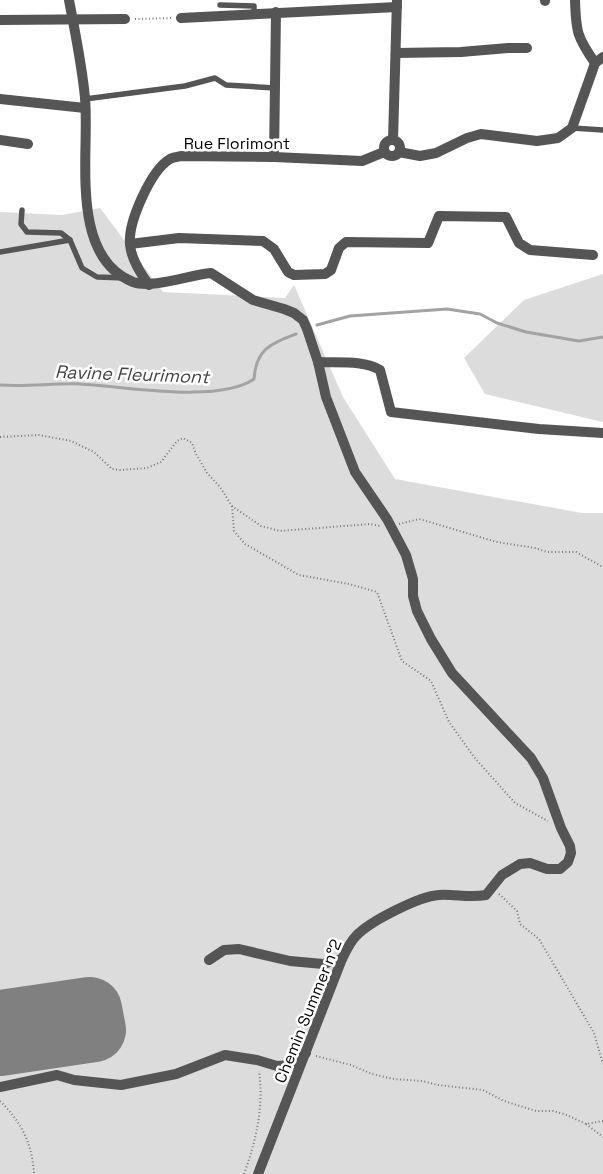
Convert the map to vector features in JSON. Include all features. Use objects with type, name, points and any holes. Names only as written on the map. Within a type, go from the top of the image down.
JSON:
[{"type":"street","points":[[69,0],[85,104],[86,204],[89,224],[103,257],[114,269],[134,282],[149,285]]},
{"type":"street","points":[[393,140],[385,143],[384,152],[386,155],[392,156],[399,152],[420,156],[436,153],[467,138],[481,134],[537,141],[552,140],[566,133],[572,128],[599,60],[578,35],[575,0]]},
{"type":"street","points":[[181,18],[220,7],[254,14],[397,4],[393,140]]},
{"type":"street","points":[[274,157],[276,12]]},
{"type":"street","points":[[0,20],[73,21],[125,19]]},
{"type":"street","points":[[396,53],[527,48]]},
{"type":"street","points":[[0,99],[85,104]]},
{"type":"street","points":[[0,140],[28,144]]},
{"type":"street","points":[[393,140],[400,147],[399,152]]},
{"type":"street","name":"Rue Florimont","points":[[149,285],[136,264],[130,244],[131,227],[145,192],[158,170],[170,159],[181,156],[274,157],[362,161],[384,152]]},
{"type":"street","points":[[130,244],[179,238],[263,241],[274,249],[288,272],[294,275],[325,274],[331,270],[339,248],[346,242],[428,243],[439,216],[506,217],[518,243],[530,250],[593,255]]},
{"type":"street","name":"Chemin Summer n°2","points":[[149,285],[187,276],[211,273],[252,300],[284,309],[294,313],[303,320],[308,329],[318,362],[326,397],[355,472],[391,527],[406,556],[413,579],[417,611],[431,640],[452,673],[531,758],[543,778],[561,828],[570,846],[571,853],[568,862],[560,869],[547,869],[530,863],[520,864],[502,875],[486,896],[473,898],[439,895],[423,898],[400,908],[357,935],[342,959],[307,1053],[258,1174]]},
{"type":"street","points":[[318,362],[364,364],[380,370],[391,412],[539,429],[603,433]]},
{"type":"street","points":[[209,960],[224,950],[239,949],[290,960],[323,964],[342,959]]},
{"type":"street","points":[[0,1087],[57,1075],[74,1080],[121,1085],[176,1074],[225,1055],[257,1060],[277,1066],[291,1065],[307,1053]]},
{"type":"lane","points":[[85,104],[185,86],[215,78],[226,85],[275,88]]},
{"type":"lane","points":[[572,128],[603,130]]},
{"type":"lane","points":[[22,210],[20,224],[27,232],[61,233],[70,240],[82,268],[97,277],[126,278]]},
{"type":"lane","points":[[0,252],[70,240]]},
{"type":"path","points":[[125,19],[181,18]]},
{"type":"path","points":[[0,437],[39,435],[71,441],[94,452],[112,469],[120,470],[147,468],[161,462],[177,441],[183,438],[192,443],[207,473],[220,487],[232,506],[261,526],[280,531],[370,524],[391,527],[419,520],[497,542],[536,548],[547,552],[576,552],[603,567]]},
{"type":"path","points":[[232,506],[234,531],[245,544],[299,575],[349,584],[377,592],[402,661],[431,681],[449,722],[474,757],[515,803],[561,828]]},
{"type":"path","points":[[492,887],[518,911],[520,924],[539,939],[594,1033],[603,1064]]},
{"type":"path","points":[[307,1053],[351,1065],[372,1074],[394,1079],[483,1090],[504,1100],[536,1111],[553,1111],[567,1115],[586,1124],[603,1137]]},
{"type":"path","points":[[244,1174],[252,1150],[261,1101],[257,1060]]},
{"type":"path","points":[[0,1101],[15,1116],[32,1152],[34,1174]]},
{"type":"path","points":[[586,1124],[603,1121]]},
{"type":"shaded area","points":[[100,208],[163,292],[285,298],[294,285],[343,397],[395,479],[582,513],[603,513],[603,1174],[0,1174],[0,212],[62,215]]},
{"type":"shaded area","points":[[603,274],[603,422],[485,394],[464,358],[524,300]]},
{"type":"waterway","name":"Ravine Fleurimont","points":[[317,325],[350,316],[447,309],[480,314],[497,323],[526,332],[579,341],[603,337]]},
{"type":"waterway","name":"Ravine Fleurimont","points":[[0,385],[80,384],[170,392],[218,391],[238,386],[254,379],[255,369],[261,354],[272,345],[296,334]]},
{"type":"runway","points":[[0,1022],[90,1009],[94,1030],[0,1044]]}]
